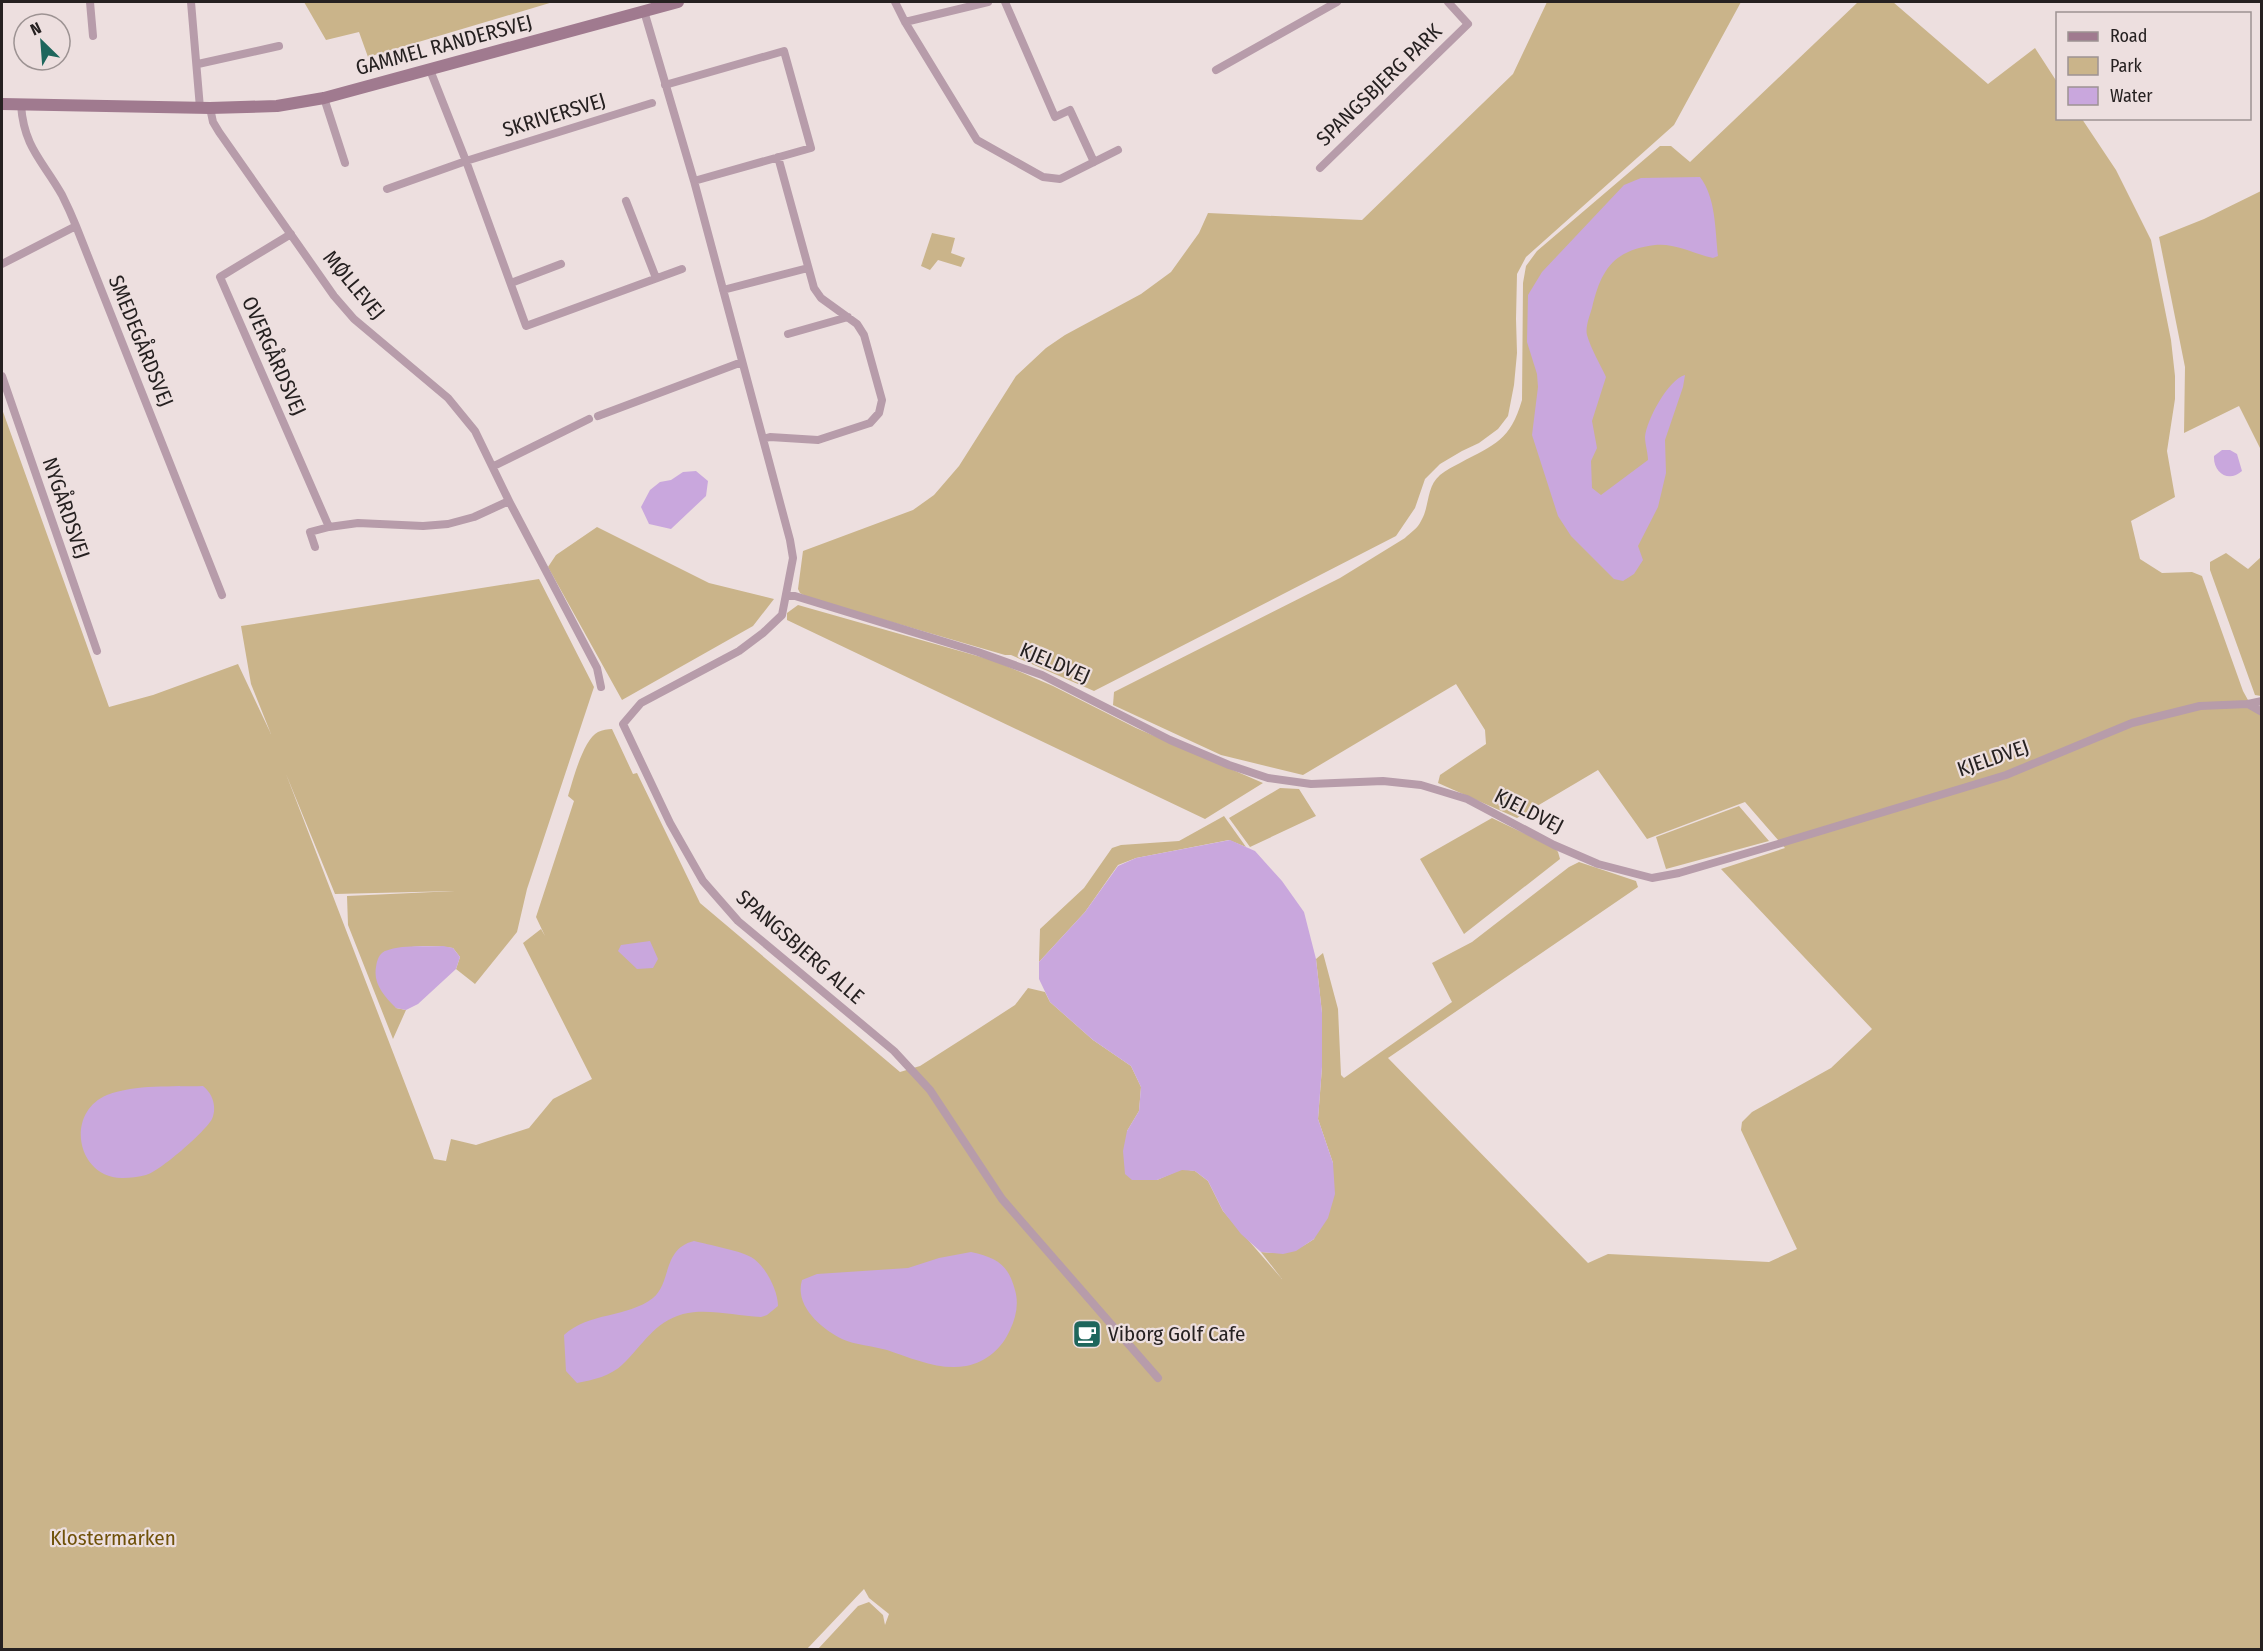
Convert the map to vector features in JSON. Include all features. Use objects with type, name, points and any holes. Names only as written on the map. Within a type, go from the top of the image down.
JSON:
[{"type":"street","points":[[90,2],[93,36]]},
{"type":"street","name":"MØLLEVEJ","points":[[191,2],[205,108],[213,122],[334,296],[354,319],[448,398],[475,431],[509,501],[597,668],[601,687]]},
{"type":"street","name":"GAMMEL RANDERSVEJ","points":[[2,104],[205,108],[277,106],[324,98],[678,2]]},
{"type":"street","points":[[896,2],[905,22],[977,140],[1043,177],[1060,179],[1118,150]]},
{"type":"street","points":[[905,22],[987,2]]},
{"type":"street","points":[[1005,2],[1055,117],[1070,110],[1094,162]]},
{"type":"street","points":[[1216,70],[1337,2]]},
{"type":"street","name":"SPANGSBJERG PARK","points":[[1320,168],[1468,24],[1448,2]]},
{"type":"street","name":"SPANGSBJERG ALLE","points":[[644,11],[694,181],[793,558],[782,615],[739,651],[641,703],[623,724],[670,823],[703,881],[738,921],[913,1070],[930,1090],[1002,1199],[1158,1378]]},
{"type":"street","points":[[198,64],[279,46]]},
{"type":"street","points":[[665,85],[784,51],[811,148],[694,181]]},
{"type":"street","points":[[430,70],[512,283],[526,326],[682,269]]},
{"type":"street","points":[[324,98],[345,163]]},
{"type":"street","name":"SKRIVERSVEJ","points":[[387,189],[466,161],[652,103]]},
{"type":"street","name":"SMEDEGÅRDSVEJ","points":[[21,105],[26,135],[37,159],[61,194],[76,226],[222,595]]},
{"type":"street","points":[[762,439],[770,437],[818,440],[870,423],[879,413],[882,400],[864,335],[857,324],[821,298],[814,288],[778,157]]},
{"type":"street","points":[[626,201],[656,278]]},
{"type":"street","points":[[2,264],[76,226]]},
{"type":"street","name":"OVERGÅRDSVEJ","points":[[291,234],[219,277],[329,527]]},
{"type":"street","points":[[512,283],[561,264]]},
{"type":"street","points":[[723,290],[808,268]]},
{"type":"street","points":[[788,334],[848,317]]},
{"type":"street","points":[[494,466],[594,418],[742,362]]},
{"type":"street","name":"NYGÅRDSVEJ","points":[[2,376],[97,651]]},
{"type":"street","points":[[315,547],[310,532],[329,527],[358,523],[423,526],[448,524],[474,517],[509,501]]},
{"type":"street","name":"KJELDVEJ","points":[[787,596],[795,596],[978,652],[1042,675],[1170,740],[1229,765],[1268,778],[1311,784],[1383,781],[1421,785],[1467,799],[1554,845],[1598,864],[1652,878],[1723,860],[2006,775],[2132,723],[2200,706],[2248,704],[2262,701]]},
{"type":"street","points":[[2248,704],[2262,712]]},
{"type":"green space","points":[[304,2],[553,2],[368,57],[359,32],[326,40]]},
{"type":"green space","points":[[1547,2],[1741,2],[1674,125],[1526,257],[1517,274],[1517,353],[1508,416],[1498,429],[1479,443],[1440,464],[1425,479],[1415,508],[1396,536],[1094,691],[1011,655],[809,598],[800,593],[798,589],[803,551],[913,510],[934,495],[959,466],[1016,376],[1046,348],[1065,335],[1141,294],[1171,272],[1199,233],[1208,213],[1362,220],[1513,74]]},
{"type":"green space","name":"Klostermarken","points":[[1858,2],[1893,2],[1988,84],[2035,48],[2056,80],[2056,120],[2083,120],[2116,170],[2151,240],[2171,340],[2175,376],[2175,399],[2167,451],[2175,497],[2131,521],[2140,559],[2162,573],[2192,572],[2202,576],[2243,691],[2254,711],[2261,715],[2261,1649],[818,1649],[858,1606],[869,1602],[883,1615],[885,1625],[889,1614],[869,1598],[864,1589],[807,1649],[2,1649],[2,409],[109,707],[153,695],[238,664],[271,734],[251,684],[241,626],[539,579],[594,687],[527,889],[517,932],[475,984],[456,969],[460,957],[453,948],[418,946],[384,952],[396,1008],[406,1010],[393,1039],[348,925],[347,896],[455,891],[335,894],[286,774],[434,1159],[446,1161],[451,1139],[476,1145],[529,1128],[553,1099],[592,1079],[523,943],[541,929],[545,936],[536,917],[574,801],[568,796],[579,761],[593,736],[600,731],[612,729],[633,774],[637,773],[700,903],[900,1072],[920,1066],[1015,1005],[1028,988],[1045,992],[1050,1002],[1093,1040],[1131,1066],[1141,1087],[1139,1111],[1127,1131],[1157,1180],[1182,1169],[1195,1171],[1208,1181],[1223,1211],[1282,1279],[1261,1252],[1289,1252],[1314,1239],[1333,1163],[1318,1119],[1322,1067],[1322,1013],[1316,959],[1323,953],[1338,1009],[1341,1075],[1344,1078],[1452,1002],[1432,963],[1472,942],[1569,867],[1579,862],[1636,881],[1638,887],[1388,1058],[1588,1263],[1608,1254],[1769,1262],[1797,1249],[1741,1130],[1742,1122],[1752,1112],[1831,1068],[1872,1029],[1721,869],[1785,848],[1745,802],[1647,839],[1598,770],[1517,818],[1438,783],[1440,775],[1486,744],[1485,730],[1456,684],[1303,775],[1221,755],[1113,705],[1114,692],[1340,578],[1405,538],[1414,530],[1424,515],[1432,485],[1440,475],[1500,440],[1517,414],[1522,400],[1523,283],[1526,266],[1537,251],[1660,146],[1671,146],[1690,162]]},
{"type":"green space","points":[[2261,191],[2261,450],[2239,406],[2184,433],[2185,367],[2159,237],[2204,219]]},
{"type":"green space","points":[[932,233],[955,238],[951,253],[965,258],[961,267],[938,260],[930,270],[921,266]]},
{"type":"green space","points":[[597,527],[709,583],[774,599],[753,626],[622,700],[548,567],[556,555]]},
{"type":"green space","points":[[2226,553],[2248,569],[2261,557],[2261,696],[2255,695],[2210,570],[2210,562]]},
{"type":"green space","points":[[798,605],[995,661],[1053,686],[1136,728],[1263,783],[1205,819],[787,620],[787,613]]},
{"type":"green space","points":[[1280,788],[1299,789],[1316,816],[1250,847],[1229,818]]},
{"type":"green space","points":[[1739,806],[1769,841],[1666,869],[1656,837]]},
{"type":"green space","points":[[1224,816],[1246,847],[1229,840],[1136,858],[1118,865],[1085,912],[1039,962],[1040,929],[1084,888],[1112,848],[1121,845],[1179,841]]},
{"type":"green space","points":[[1492,818],[1555,848],[1560,859],[1464,934],[1420,859]]},
{"type":"water","points":[[1700,177],[1712,204],[1718,256],[1713,258],[1678,247],[1663,245],[1629,251],[1619,257],[1605,272],[1587,325],[1593,351],[1606,377],[1592,421],[1597,448],[1591,461],[1592,488],[1601,495],[1648,460],[1645,437],[1650,420],[1665,392],[1678,378],[1685,375],[1665,440],[1666,473],[1658,507],[1638,546],[1643,560],[1634,574],[1623,581],[1614,579],[1571,536],[1558,516],[1532,435],[1538,387],[1537,374],[1527,342],[1528,295],[1542,272],[1624,185],[1641,178]]},
{"type":"water","points":[[2222,450],[2230,450],[2237,454],[2242,471],[2227,476],[2219,471],[2214,462],[2214,456]]},
{"type":"water","points":[[696,471],[708,481],[706,496],[671,529],[649,524],[641,507],[650,490],[660,482],[671,480],[683,472]]},
{"type":"water","points":[[1230,840],[1255,851],[1282,881],[1304,912],[1316,959],[1322,1013],[1322,1067],[1318,1119],[1333,1163],[1335,1194],[1328,1218],[1314,1239],[1296,1251],[1283,1254],[1261,1252],[1241,1234],[1223,1211],[1208,1181],[1195,1171],[1182,1170],[1157,1180],[1132,1180],[1125,1174],[1123,1151],[1127,1131],[1139,1111],[1141,1087],[1131,1066],[1093,1040],[1050,1002],[1039,979],[1039,962],[1085,912],[1118,866],[1136,858]]},
{"type":"water","points":[[650,941],[658,959],[653,968],[637,969],[618,951],[621,945]]},
{"type":"water","points":[[443,946],[453,948],[460,957],[456,969],[418,1004],[406,1010],[396,1008],[384,994],[376,979],[376,967],[380,956],[385,951],[399,947]]},
{"type":"water","points":[[203,1086],[213,1101],[212,1119],[182,1150],[161,1167],[143,1176],[123,1178],[107,1175],[95,1168],[86,1157],[81,1129],[85,1116],[93,1104],[107,1095],[130,1089]]},
{"type":"water","points":[[694,1241],[751,1257],[770,1278],[778,1306],[761,1317],[702,1312],[683,1314],[657,1328],[613,1372],[577,1383],[566,1371],[564,1335],[585,1322],[632,1309],[653,1298],[659,1291],[677,1251]]},
{"type":"water","points":[[971,1252],[995,1260],[1005,1268],[1012,1281],[1017,1300],[1014,1320],[1003,1343],[987,1358],[974,1364],[946,1367],[847,1341],[818,1323],[802,1299],[802,1280],[817,1274],[908,1268],[939,1258]]},
{"type":"place","name":"Viborg Golf Cafe","points":[[1087,1334]]}]
